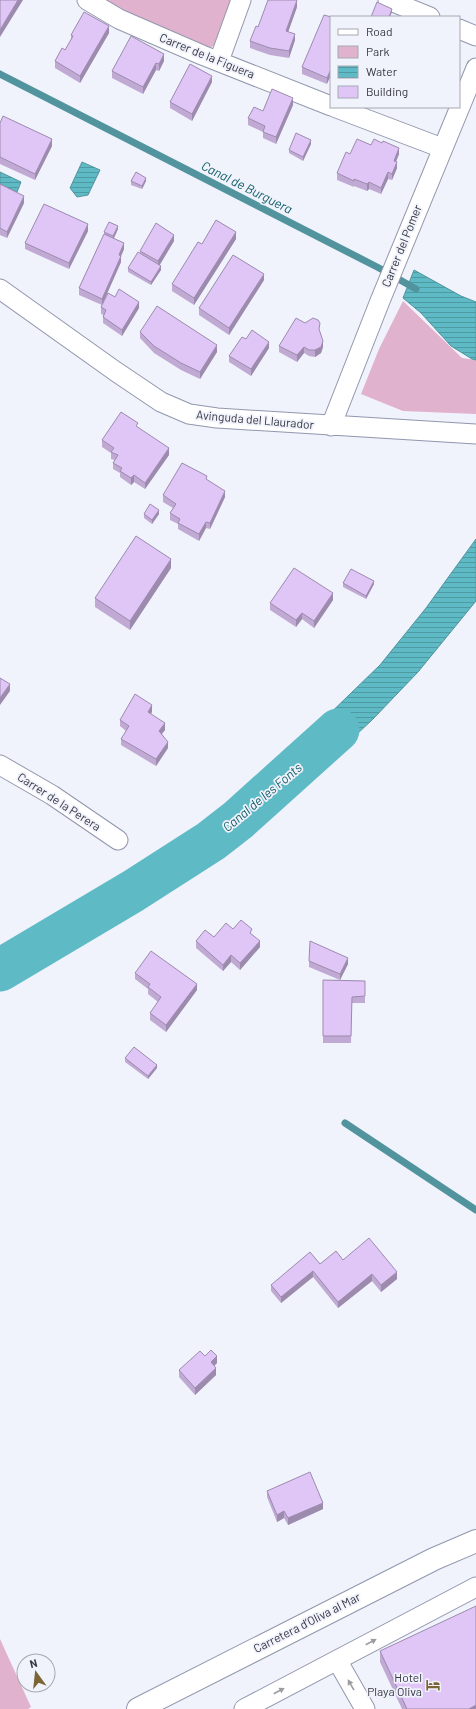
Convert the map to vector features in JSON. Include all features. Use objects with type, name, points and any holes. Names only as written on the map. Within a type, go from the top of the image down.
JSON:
[{"type":"street","name":"Carrer de la Figuera","points":[[87,0],[119,19],[202,55],[330,106]]},
{"type":"street","points":[[219,61],[241,0]]},
{"type":"street","points":[[388,0],[428,16]]},
{"type":"street","points":[[460,29],[476,36]]},
{"type":"street","name":"Carrer del Pomer","points":[[460,106],[476,68]]},
{"type":"street","points":[[337,108],[442,148]]},
{"type":"street","name":"Carrer del Pomer","points":[[331,426],[380,301],[459,108]]},
{"type":"street","name":"Avinguda del Llaurador","points":[[0,289],[133,384],[174,409],[189,414],[216,418],[476,434]]},
{"type":"street","name":"Carrer de la Perera","points":[[0,765],[52,795],[118,840]]},
{"type":"street","name":"Carretera d’Oliva al Mar","points":[[138,1709],[434,1559],[476,1541]]},
{"type":"street","points":[[244,1709],[476,1587]]},
{"type":"street","points":[[337,1660],[365,1709]]},
{"type":"green space","points":[[101,0],[231,0],[217,42],[209,48],[198,48]]},
{"type":"green space","points":[[403,301],[462,358],[476,360],[476,414],[403,411],[361,394],[379,349]]},
{"type":"green space","points":[[0,1639],[16,1674],[16,1693],[25,1693],[31,1707],[28,1709],[0,1709]]},
{"type":"water","points":[[82,162],[100,170],[88,195],[77,197],[70,188]]},
{"type":"water","points":[[0,172],[21,182],[17,192],[0,184]]},
{"type":"water","points":[[414,270],[461,296],[476,302],[476,360],[451,346],[421,313],[403,298]]},
{"type":"water","points":[[476,539],[476,601],[418,672],[373,719],[306,782],[285,757],[380,665],[426,608]]},
{"type":"building","points":[[0,0],[18,0],[0,30]]},
{"type":"building","points":[[268,0],[297,0],[286,31],[295,34],[289,51],[270,48],[250,41],[256,26],[258,27]]},
{"type":"building","points":[[377,2],[392,9],[389,16],[371,16]]},
{"type":"building","points":[[84,12],[109,26],[80,76],[55,61],[62,48],[65,50],[73,36],[71,35]]},
{"type":"building","points":[[324,15],[330,17],[330,71],[327,78],[302,67]]},
{"type":"building","points":[[131,36],[164,54],[159,64],[156,63],[143,87],[112,71]]},
{"type":"building","points":[[190,64],[212,76],[192,114],[170,102]]},
{"type":"building","points":[[272,89],[293,98],[276,137],[263,132],[265,126],[248,118],[254,107],[263,111]]},
{"type":"building","points":[[3,116],[52,139],[35,174],[0,157],[0,123]]},
{"type":"building","points":[[296,133],[311,140],[303,157],[289,150]]},
{"type":"building","points":[[357,139],[371,145],[374,139],[399,148],[394,161],[397,162],[392,174],[388,172],[381,188],[369,182],[367,184],[354,179],[354,181],[337,173],[346,152],[350,154]]},
{"type":"building","points":[[136,172],[146,178],[142,186],[131,181]]},
{"type":"building","points":[[0,184],[24,196],[7,232],[0,228]]},
{"type":"building","points":[[44,204],[88,224],[69,263],[25,243]]},
{"type":"building","points":[[216,220],[236,232],[194,298],[172,284],[198,242],[202,244]]},
{"type":"building","points":[[109,222],[118,226],[113,236],[104,232]]},
{"type":"building","points":[[156,223],[174,235],[158,261],[140,251]]},
{"type":"building","points":[[104,234],[124,243],[119,255],[121,256],[102,299],[79,288]]},
{"type":"building","points":[[138,252],[161,266],[151,282],[128,268]]},
{"type":"building","points":[[233,255],[264,274],[229,328],[199,308]]},
{"type":"building","points":[[119,289],[139,302],[122,330],[103,317],[106,310],[101,307],[108,293],[115,297]]},
{"type":"building","points":[[157,306],[217,345],[200,372],[181,363],[154,346],[140,332]]},
{"type":"building","points":[[296,318],[305,323],[313,318],[318,320],[320,323],[319,329],[323,341],[321,347],[315,350],[309,350],[304,347],[297,355],[279,346]]},
{"type":"building","points":[[252,330],[269,342],[251,369],[229,356],[242,337],[246,339]]},
{"type":"building","points":[[121,412],[138,423],[136,426],[169,448],[145,483],[134,475],[131,478],[120,471],[122,468],[113,463],[118,455],[111,452],[114,448],[102,440]]},
{"type":"building","points":[[182,463],[207,476],[206,479],[225,491],[210,523],[206,522],[199,534],[178,523],[180,519],[170,513],[176,504],[163,495]]},
{"type":"building","points":[[150,504],[159,510],[152,520],[144,514]]},
{"type":"building","points":[[136,536],[171,559],[130,621],[95,598]]},
{"type":"building","points":[[294,568],[333,593],[314,621],[302,613],[296,620],[270,603]]},
{"type":"building","points":[[351,569],[374,581],[366,596],[343,583]]},
{"type":"building","points":[[0,678],[10,684],[0,698]]},
{"type":"building","points":[[135,694],[152,705],[148,712],[165,723],[159,731],[168,742],[156,759],[121,739],[129,726],[120,720]]},
{"type":"building","points":[[241,920],[252,929],[250,933],[260,941],[240,963],[231,955],[223,965],[196,941],[205,930],[214,937],[226,923],[233,929]]},
{"type":"building","points":[[310,941],[348,958],[340,974],[309,961]]},
{"type":"building","points":[[151,951],[197,984],[166,1025],[150,1013],[161,997],[148,987],[150,984],[135,973]]},
{"type":"building","points":[[323,980],[365,981],[365,996],[352,997],[351,1036],[323,1036]]},
{"type":"building","points":[[134,1047],[157,1065],[148,1076],[125,1058]]},
{"type":"building","points":[[369,1238],[397,1272],[381,1285],[372,1274],[338,1302],[313,1271],[281,1297],[271,1285],[310,1252],[320,1264],[336,1251],[343,1260]]},
{"type":"building","points":[[211,1350],[217,1356],[211,1362],[216,1368],[195,1388],[179,1370],[200,1351],[205,1356]]},
{"type":"building","points":[[310,1472],[323,1503],[288,1518],[284,1511],[277,1515],[267,1491]]},
{"type":"building","name":"Hotel Playa Oliva","points":[[476,1606],[476,1705],[469,1709],[407,1709],[380,1651]]},
{"type":"waterway","name":"Canal de Burguera","points":[[0,74],[379,268],[416,289]]},
{"type":"waterway","name":"Canal de les Fonts","points":[[0,970],[133,891],[211,841],[238,820],[338,730]]},
{"type":"waterway","points":[[345,1123],[476,1210]]},
{"type":"place","name":"Hotel Playa Oliva","points":[[433,1685]]}]
